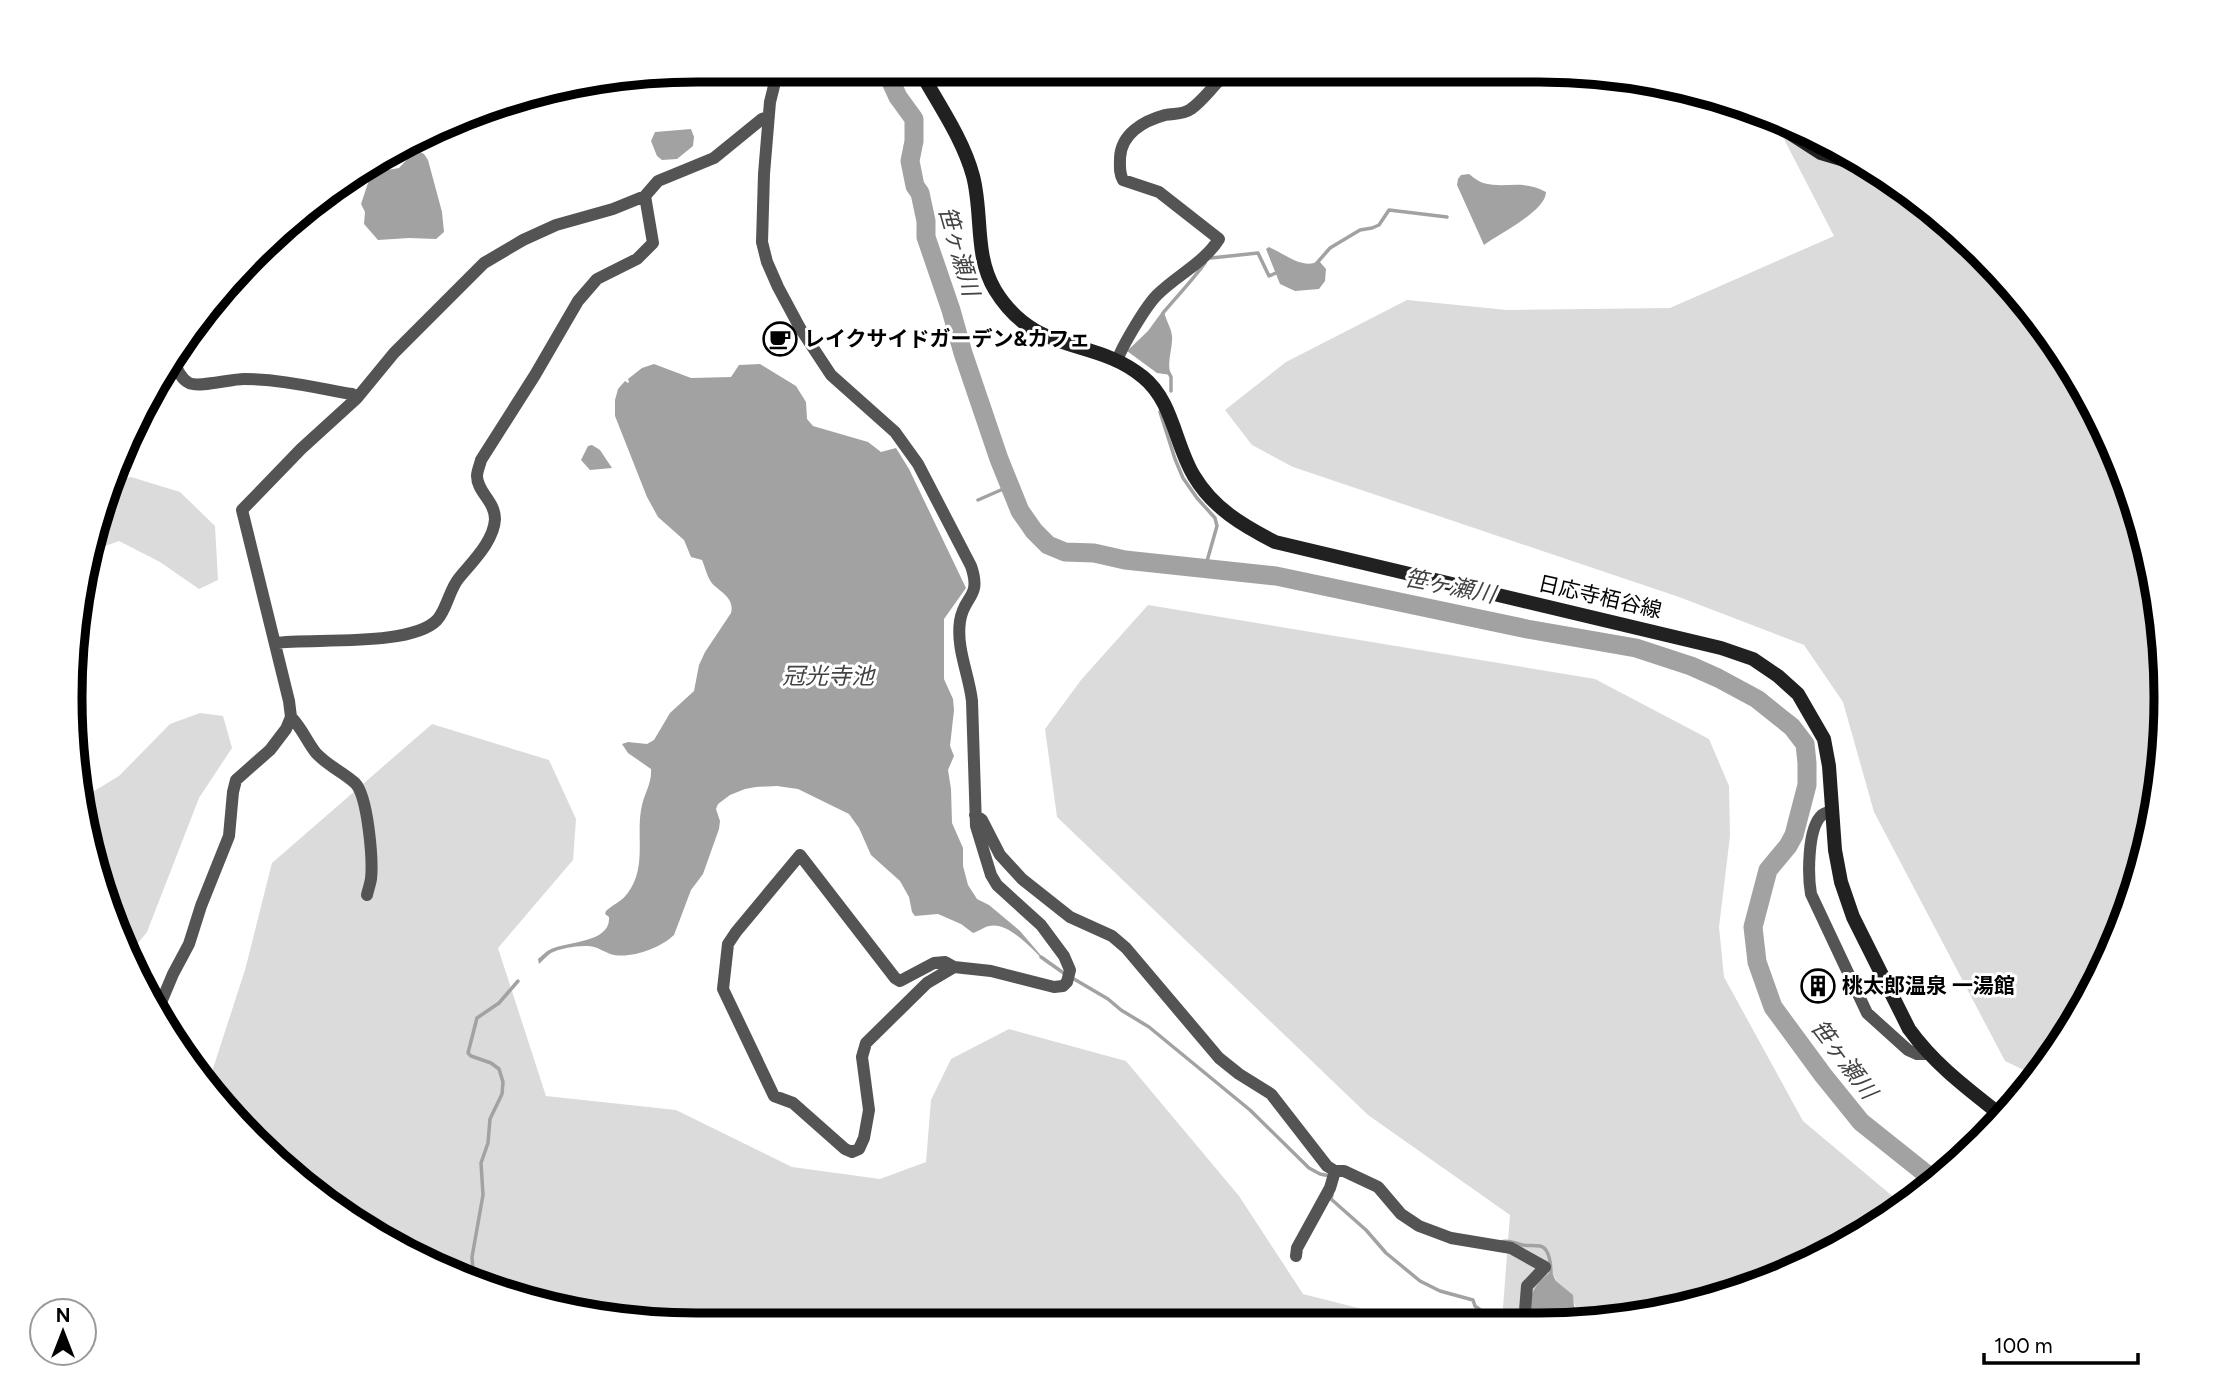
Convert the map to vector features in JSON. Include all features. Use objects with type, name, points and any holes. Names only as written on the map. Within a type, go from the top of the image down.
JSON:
[{"type":"main road","name":"日応寺栢谷線","points":[[926,82],[967,156],[977,193],[983,262],[1002,299],[1021,321],[1034,331],[1117,361],[1144,378],[1162,400],[1192,474],[1222,511],[1275,542],[1721,648],[1753,659],[1798,694],[1824,739],[1829,766],[1835,850],[1841,882],[1853,916],[1909,1029],[1948,1074],[1995,1110]]},
{"type":"main road","points":[[1808,145],[1827,155]]},
{"type":"street","points":[[775,82],[768,117],[764,174],[762,242],[767,262],[800,328],[831,375],[895,432],[918,464],[975,579],[973,596],[965,605],[960,619],[958,643],[971,688],[976,826],[997,885],[1041,925],[1064,956],[1070,970],[1067,982],[1063,986],[1054,987],[991,971],[954,967],[945,962],[934,963],[900,981],[800,855],[728,944],[723,989],[774,1096],[793,1103],[845,1149],[852,1152],[859,1149],[868,1119],[862,1057],[866,1042],[927,983],[954,967]]},
{"type":"street","points":[[1117,361],[1156,296],[1213,249],[1220,239],[1159,192],[1122,180],[1120,175],[1123,142],[1142,125],[1164,116],[1191,110],[1218,82]]},
{"type":"street","points":[[367,895],[371,880],[371,856],[367,817],[361,793],[357,784],[317,754],[291,717],[242,510],[301,449],[358,398],[394,353],[484,263],[523,240],[556,225],[613,209],[645,196],[658,181],[714,158],[768,117]]},
{"type":"street","points":[[275,643],[297,640],[377,639],[419,630],[437,620],[456,582],[489,538],[495,521],[492,503],[477,477],[481,460],[578,301],[597,279],[637,259],[653,243],[645,196]]},
{"type":"street","points":[[178,369],[181,376],[190,383],[203,385],[222,380],[264,380],[352,394],[358,398]]},
{"type":"street","points":[[162,1000],[189,944],[229,836],[236,780],[270,750],[286,730],[291,717]]},
{"type":"street","points":[[1833,810],[1821,816],[1817,824],[1808,860],[1811,894],[1867,1013],[1908,1050],[1917,1055],[1928,1054]]},
{"type":"street","points":[[975,815],[982,820],[1000,855],[1022,878],[1070,916],[1112,936],[1126,948],[1219,1058],[1271,1094],[1327,1166],[1340,1174],[1378,1188],[1402,1214],[1419,1226],[1451,1238],[1511,1248],[1545,1267],[1527,1286],[1525,1313]]},
{"type":"street","points":[[1296,1256],[1297,1248],[1340,1174]]},
{"type":"shaded area","points":[[1780,132],[1846,165],[1913,209],[1974,262],[2001,292],[2050,356],[2090,425],[2107,462],[2133,538],[2148,617],[2154,698],[2142,818],[2133,857],[2107,933],[2071,1005],[2027,1072],[2005,1061],[1874,812],[1843,702],[1804,645],[1679,597],[1293,467],[1252,445],[1225,410],[1286,362],[1407,300],[1507,310],[1670,308],[1834,236]]},
{"type":"shaded area","points":[[131,477],[180,492],[215,526],[218,580],[199,589],[160,562],[119,541],[101,548],[123,479]]},
{"type":"shaded area","points":[[1148,605],[1595,679],[1709,739],[1729,786],[1730,836],[1719,927],[1724,977],[1803,1121],[1895,1198],[1811,1249],[1774,1266],[1698,1292],[1659,1301],[1577,1311],[1572,1295],[1556,1281],[1555,1276],[1535,1313],[1503,1313],[1510,1215],[1368,1115],[1057,817],[1045,729],[1081,680]]},
{"type":"shaded area","points":[[200,713],[223,716],[232,748],[199,798],[147,932],[135,947],[103,857],[90,793],[119,776],[170,724]]},
{"type":"shaded area","points":[[432,724],[549,760],[576,819],[573,860],[498,948],[546,1096],[676,1110],[792,1167],[880,1179],[926,1162],[931,1100],[951,1059],[1009,1029],[1126,1061],[1239,1196],[1303,1294],[1377,1313],[657,1311],[577,1301],[538,1292],[462,1266],[390,1230],[323,1186],[262,1133],[211,1074],[245,970],[272,863]]},
{"type":"water","points":[[691,129],[693,146],[677,159],[662,160],[657,156],[651,141],[655,132]]},
{"type":"water","points":[[417,150],[428,160],[442,212],[444,232],[436,239],[378,240],[364,224],[365,212],[361,204],[369,180],[380,171],[399,168]]},
{"type":"water","points":[[1469,174],[1483,183],[1530,186],[1546,192],[1539,207],[1531,214],[1484,245],[1457,185],[1461,175]]},
{"type":"water","points":[[1269,247],[1307,264],[1319,261],[1326,269],[1325,281],[1319,289],[1295,291],[1280,284],[1266,249]]},
{"type":"water","points":[[1164,309],[1172,336],[1169,365],[1171,375],[1157,373],[1127,351],[1148,331]]},
{"type":"water","name":"冠光寺池","points":[[654,364],[691,378],[731,377],[739,365],[760,364],[796,386],[806,402],[807,419],[813,426],[868,442],[881,452],[896,448],[909,469],[966,588],[944,619],[944,679],[953,699],[954,710],[950,746],[954,756],[948,770],[952,823],[963,848],[963,866],[968,885],[977,899],[989,905],[1020,931],[1050,966],[1022,939],[1005,928],[989,926],[973,933],[961,924],[938,914],[915,916],[900,881],[871,855],[859,828],[849,814],[798,789],[777,786],[745,789],[718,804],[716,809],[720,821],[719,829],[703,874],[691,890],[674,935],[668,940],[646,951],[622,956],[590,946],[566,948],[551,953],[539,964],[538,959],[549,950],[587,940],[603,932],[608,926],[609,917],[605,914],[606,911],[625,897],[633,884],[639,862],[640,816],[651,769],[628,753],[622,744],[647,744],[654,740],[670,713],[694,691],[699,665],[705,652],[731,613],[729,599],[711,582],[702,560],[691,557],[684,540],[658,517],[647,497],[615,416],[618,389],[642,368]]},
{"type":"water","points":[[592,445],[600,450],[612,468],[590,470],[581,460],[588,446]]},
{"type":"water","points":[[1552,1273],[1556,1281],[1573,1295],[1574,1306],[1578,1311],[1530,1313],[1532,1295],[1537,1285]]},
{"type":"waterway","name":"笹ヶ瀬川","points":[[891,82],[914,119],[910,161],[915,186],[920,193],[926,221],[926,237],[963,353],[999,459],[1020,511],[1048,545],[1065,552],[1094,553],[1125,560],[1276,576],[1527,629],[1636,648],[1718,678],[1757,699],[1792,727],[1805,744],[1807,785],[1794,835],[1768,870],[1753,927],[1757,962],[1773,1007],[1823,1075],[1861,1122],[1927,1174]]},
{"type":"waterway","points":[[1316,264],[1330,248],[1360,230],[1379,225],[1389,210],[1447,217]]},
{"type":"waterway","points":[[1211,258],[1258,253],[1269,276],[1278,272]]},
{"type":"waterway","points":[[1163,313],[1205,263]]},
{"type":"waterway","points":[[1169,373],[1171,391]]},
{"type":"waterway","points":[[1160,412],[1183,478],[1215,518],[1217,526],[1205,568]]},
{"type":"waterway","points":[[978,500],[1010,486]]},
{"type":"waterway","points":[[1041,957],[1065,974]]},
{"type":"waterway","points":[[1074,979],[1149,1027],[1250,1110],[1309,1168],[1330,1176]]},
{"type":"waterway","points":[[473,1270],[472,1257],[483,1195],[481,1163],[488,1143],[490,1119],[502,1094],[503,1082],[499,1069],[468,1053],[477,1018],[499,1003],[518,981]]},
{"type":"waterway","points":[[1332,1195],[1331,1199],[1366,1230],[1386,1253],[1420,1281],[1440,1291],[1473,1300],[1475,1306],[1484,1313]]},
{"type":"waterway","points":[[1501,1242],[1543,1247],[1549,1258],[1551,1276]]},
{"type":"place","name":"レイクサイドガーデン&カフェ","points":[[780,339]]},
{"type":"place","name":"桃太郎温泉 一湯館","points":[[1818,986]]}]
